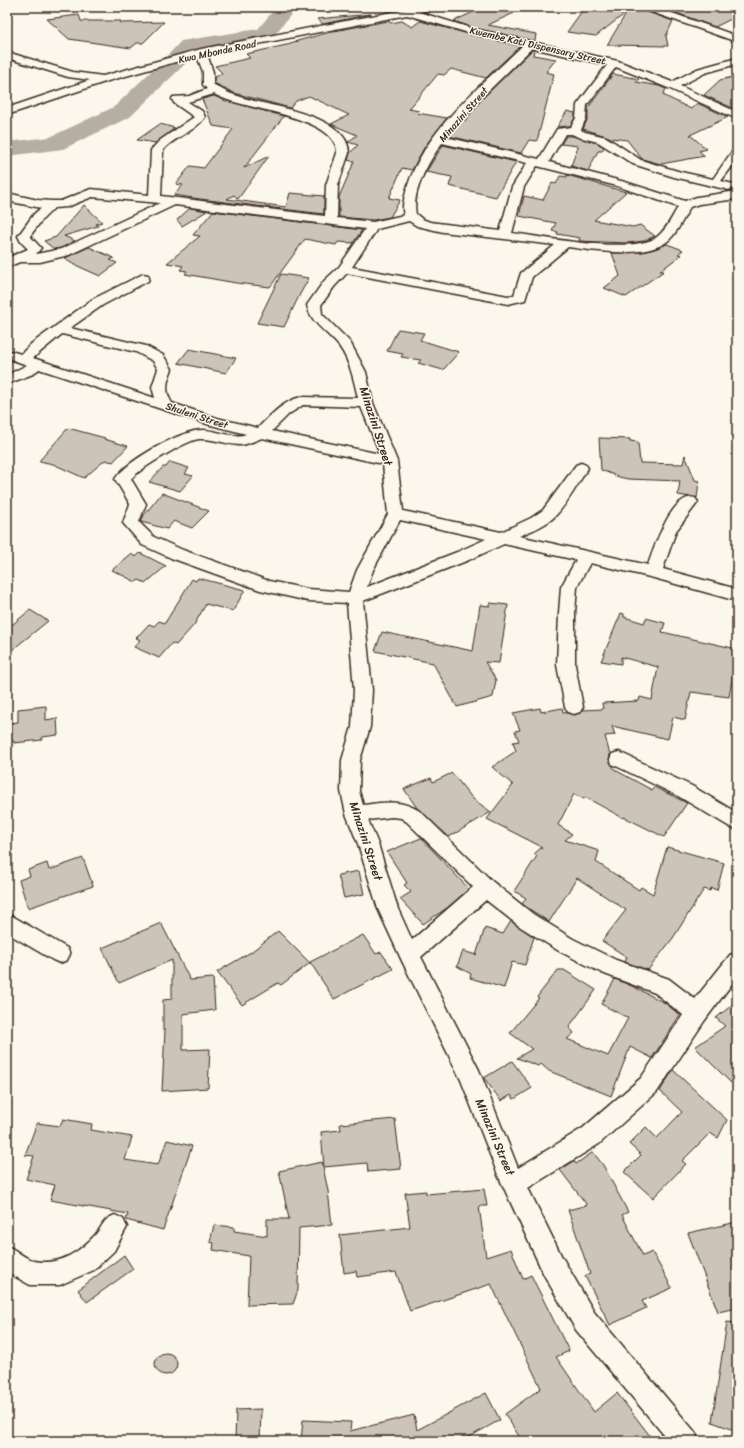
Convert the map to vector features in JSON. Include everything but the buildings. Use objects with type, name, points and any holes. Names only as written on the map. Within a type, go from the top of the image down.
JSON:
[{"type":"street","name":"Kwa Mbonde Road","points":[[7,112],[104,79],[201,52],[432,7]]},
{"type":"street","points":[[646,7],[737,39]]},
{"type":"street","name":"Kwembe Kati Dispensary Street","points":[[408,12],[472,31],[614,63],[592,89],[582,105],[581,118],[576,131]]},
{"type":"street","name":"Minazini Street","points":[[412,217],[409,211],[412,192],[421,167],[440,139],[482,90],[503,72],[530,44]]},
{"type":"street","points":[[201,52],[208,72],[208,85],[213,91],[244,102],[280,110],[305,118],[333,132],[340,140],[343,149],[341,159],[333,179],[331,192],[331,220]]},
{"type":"street","points":[[7,55],[72,74],[104,79]]},
{"type":"street","points":[[672,86],[700,71],[737,61]]},
{"type":"street","points":[[614,63],[672,86],[737,116]]},
{"type":"street","points":[[156,199],[157,150],[163,143],[200,117],[198,113],[177,99],[190,99],[213,91]]},
{"type":"street","points":[[505,235],[518,187],[538,163],[561,131],[576,131],[602,139],[637,162],[733,190]]},
{"type":"street","points":[[440,139],[621,184],[685,205],[733,190]]},
{"type":"street","points":[[718,178],[737,152]]},
{"type":"street","points":[[7,197],[38,204],[51,205],[63,204],[91,193],[156,199],[373,226],[412,217],[421,223],[443,228],[613,249],[643,246],[661,240],[672,229],[685,205]]},
{"type":"street","points":[[20,258],[40,258],[65,252],[172,202]]},
{"type":"street","points":[[7,263],[34,251],[34,248],[24,236],[38,217],[51,205]]},
{"type":"street","name":"Minazini Street","points":[[373,226],[344,269],[329,284],[314,305],[316,315],[345,345],[359,372],[366,403],[390,461],[396,514],[365,570],[354,598],[354,614],[363,690],[361,727],[351,760],[350,791],[356,814],[368,844],[388,909],[408,954],[471,1077],[506,1167],[515,1183],[553,1266],[585,1321],[680,1438]]},
{"type":"street","points":[[344,269],[508,300],[517,299],[520,297],[526,276],[564,243]]},
{"type":"street","points":[[7,380],[28,371],[30,361],[36,347],[98,302],[143,278]]},
{"type":"street","points":[[60,330],[141,349],[158,358],[165,369],[160,382],[160,396],[166,405]]},
{"type":"street","name":"Shuleni Street","points":[[7,354],[212,421],[260,434],[390,461]]},
{"type":"street","points":[[366,403],[301,400],[293,403],[284,410],[260,434],[242,440],[210,434],[192,436],[142,462],[126,474],[123,479],[124,482],[138,504],[131,523],[148,542],[266,586],[308,595],[354,598],[463,556],[537,522],[548,514],[581,468]]},
{"type":"street","points":[[654,572],[668,531],[690,502]]},
{"type":"street","points":[[396,514],[654,572],[737,595]]},
{"type":"street","points":[[574,707],[566,665],[567,613],[569,588],[585,557]]},
{"type":"street","points":[[620,759],[685,791],[737,822]]},
{"type":"street","points":[[356,814],[392,809],[405,811],[414,817],[486,888],[526,920],[566,945],[609,967],[662,986],[697,1013]]},
{"type":"street","points":[[408,954],[486,888]]},
{"type":"street","points":[[7,923],[60,954]]},
{"type":"street","points":[[515,1183],[591,1136],[649,1085],[697,1013],[737,961]]},
{"type":"street","points":[[7,1258],[30,1273],[60,1273],[85,1261],[105,1242],[115,1226]]},
{"type":"waterway","points":[[7,149],[55,144],[122,112],[177,59],[188,45],[265,34],[287,7]]}]
